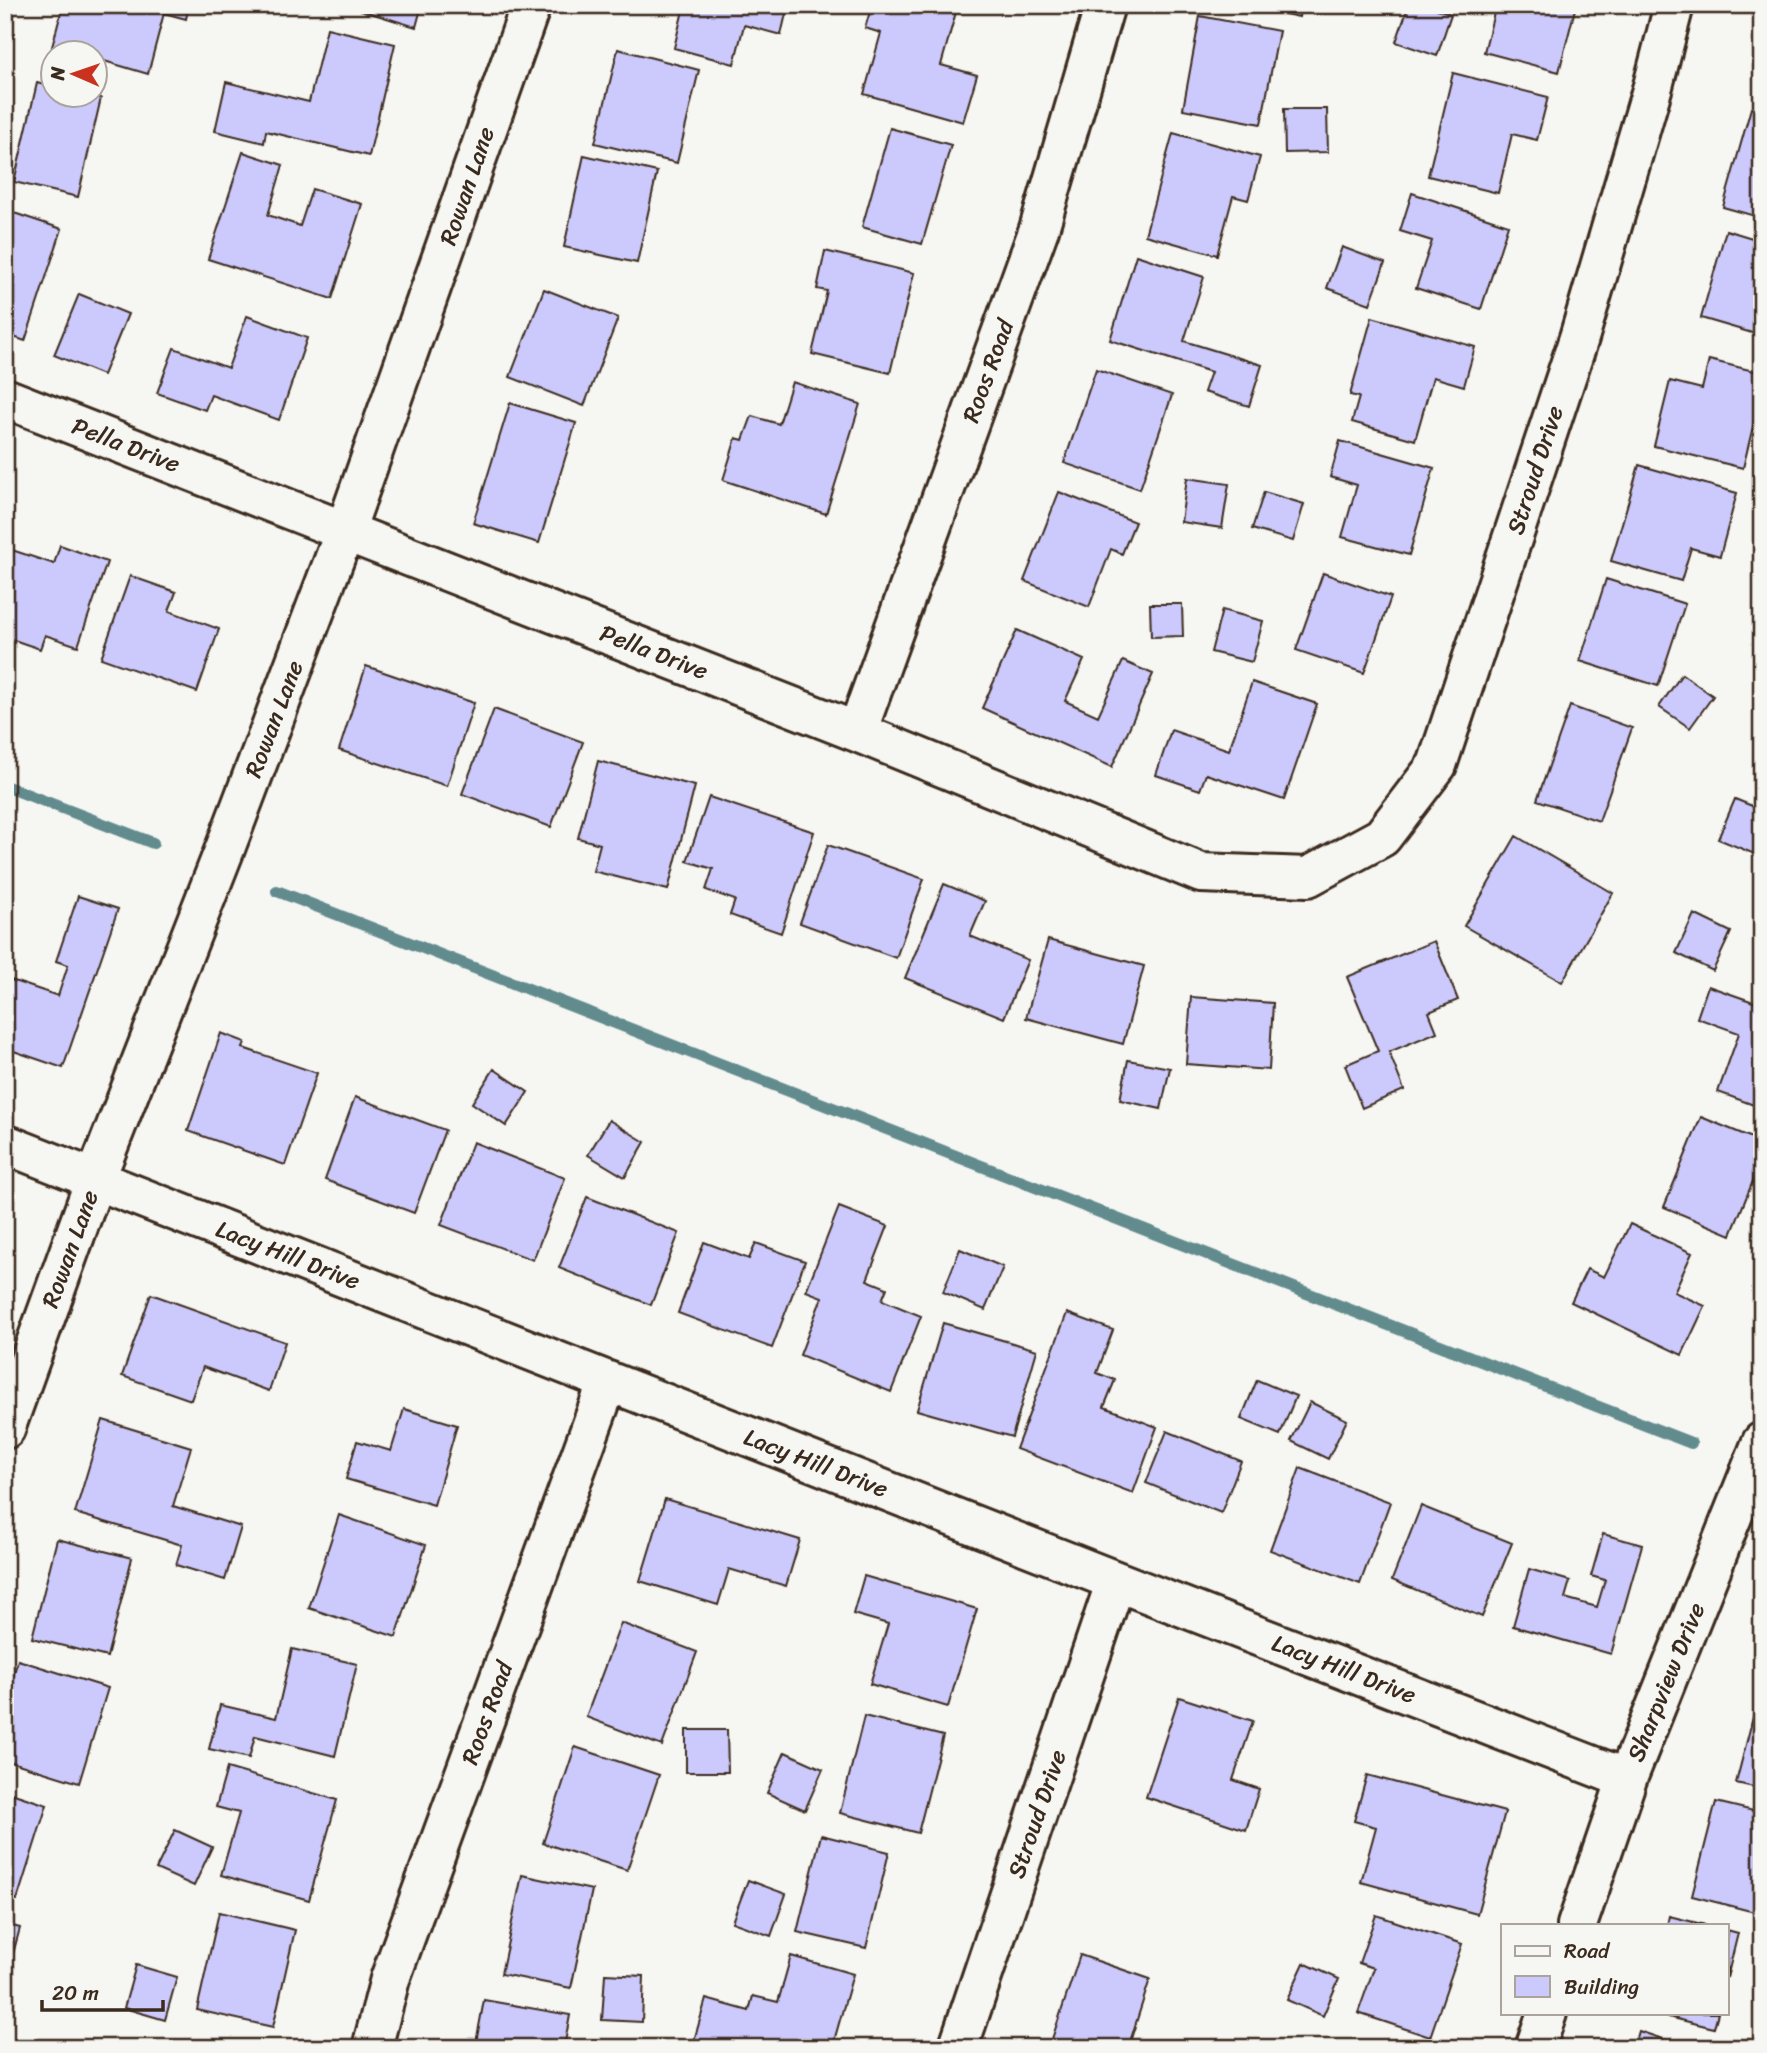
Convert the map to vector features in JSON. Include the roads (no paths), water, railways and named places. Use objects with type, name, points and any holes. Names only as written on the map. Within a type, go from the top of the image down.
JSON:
[{"type":"street","name":"Rowan Lane","points":[[5,1429],[95,1180],[226,846],[345,531],[531,5]]},
{"type":"street","name":"Roos Road","points":[[857,732],[1039,229],[1105,5]]},
{"type":"street","name":"Stroud Drive","points":[[1308,877],[1382,837],[1437,765],[1579,338],[1674,5]]},
{"type":"street","name":"Pella Drive","points":[[5,398],[857,732],[1201,873],[1308,877]]},
{"type":"street","name":"Lacy Hill Drive","points":[[5,1144],[1627,1779]]},
{"type":"street","name":"Roos Road","points":[[372,2048],[390,1979],[608,1381]]},
{"type":"street","name":"Sharpview Drive","points":[[1577,1924],[1627,1779],[1762,1442]]},
{"type":"street","name":"Stroud Drive","points":[[958,2048],[1116,1581]]},
{"type":"street","points":[[1535,2048],[1547,2014]]},
{"type":"waterway","points":[[5,786],[153,843]]},
{"type":"waterway","points":[[277,891],[1691,1443]]}]
